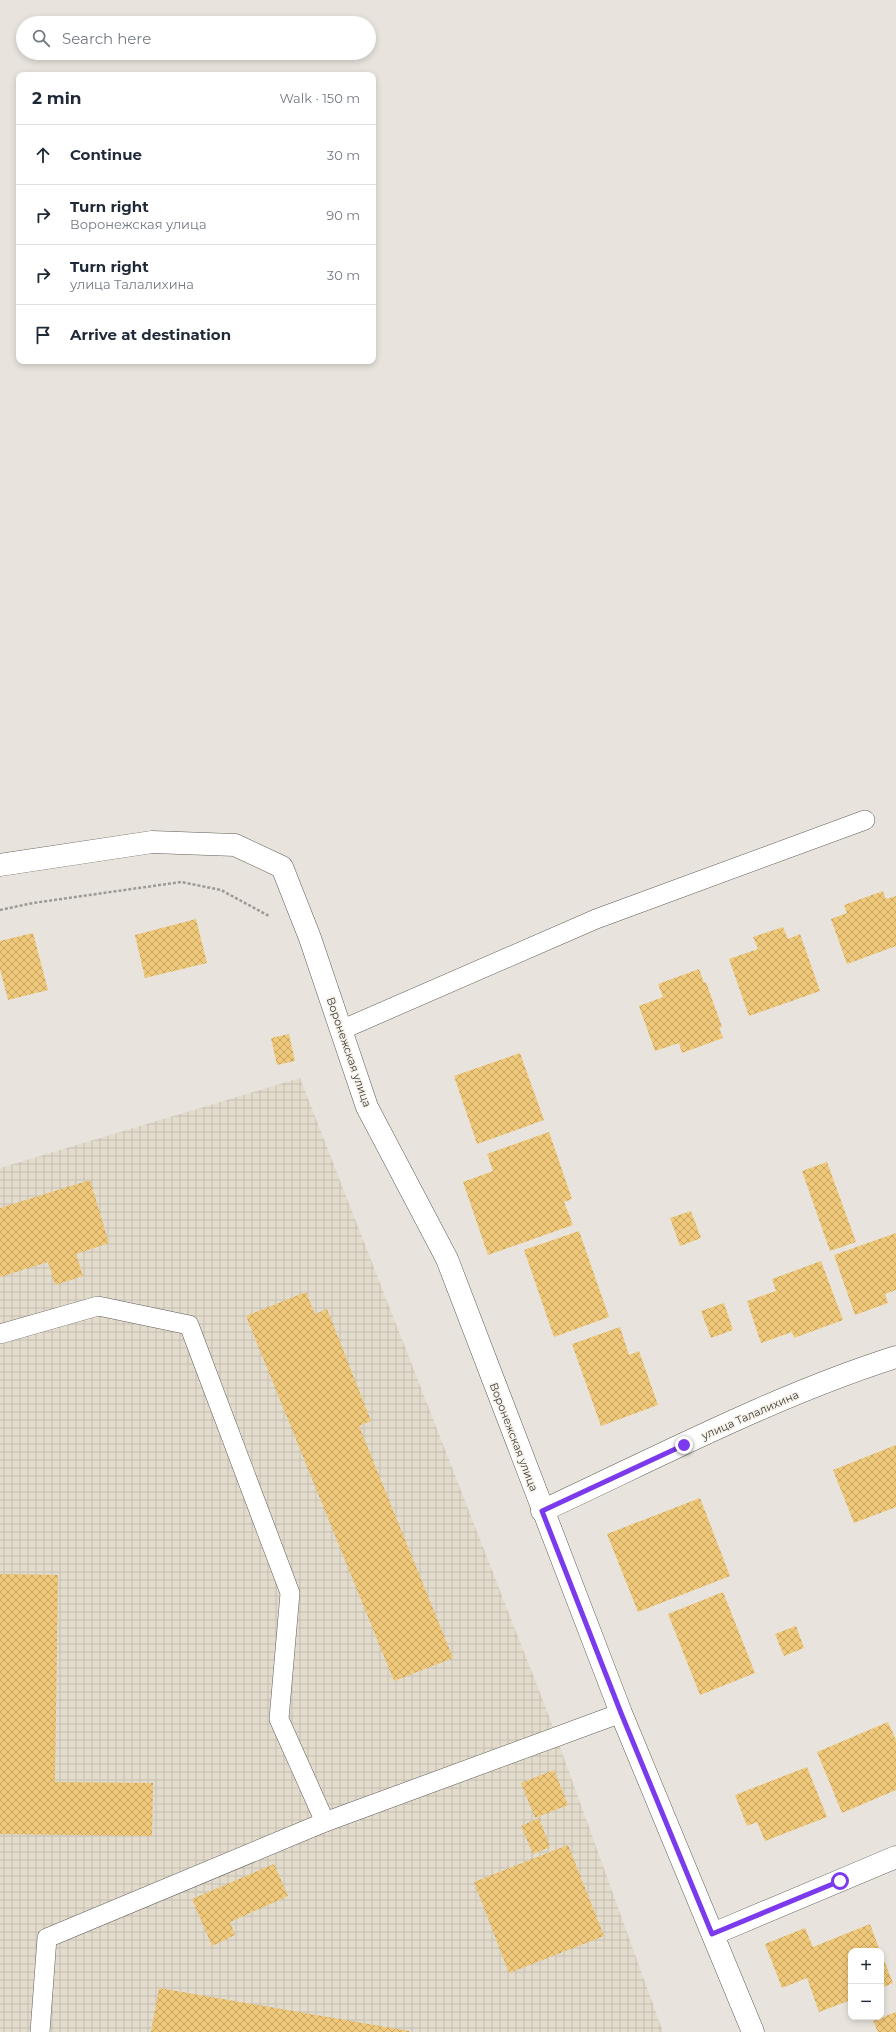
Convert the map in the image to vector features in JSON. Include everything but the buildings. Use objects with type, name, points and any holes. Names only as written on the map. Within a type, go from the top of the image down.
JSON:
[{"type":"street","name":"Воронежская улица","points":[[0,865],[152,842],[235,846],[282,867],[310,938],[367,1107],[447,1260],[542,1511],[621,1713],[753,2032]]},
{"type":"street","name":"улица Талалихина","points":[[542,1511],[755,1412],[856,1370],[896,1357]]},
{"type":"street","points":[[712,1934],[896,1857]]},
{"type":"lane","points":[[341,1030],[596,919],[865,820]]},
{"type":"lane","points":[[0,1334],[98,1306],[189,1325],[290,1593],[280,1719],[325,1822]]},
{"type":"lane","points":[[40,2032],[47,1938],[325,1822],[621,1713]]},
{"type":"path","points":[[0,910],[33,903],[181,882],[221,890],[310,938]]},
{"type":"shaded area","points":[[300,1078],[547,1711],[663,2032],[0,2032],[0,1168]]},
{"type":"route","points":[[684,1445],[542,1511],[621,1713],[712,1934],[840,1881]]}]
